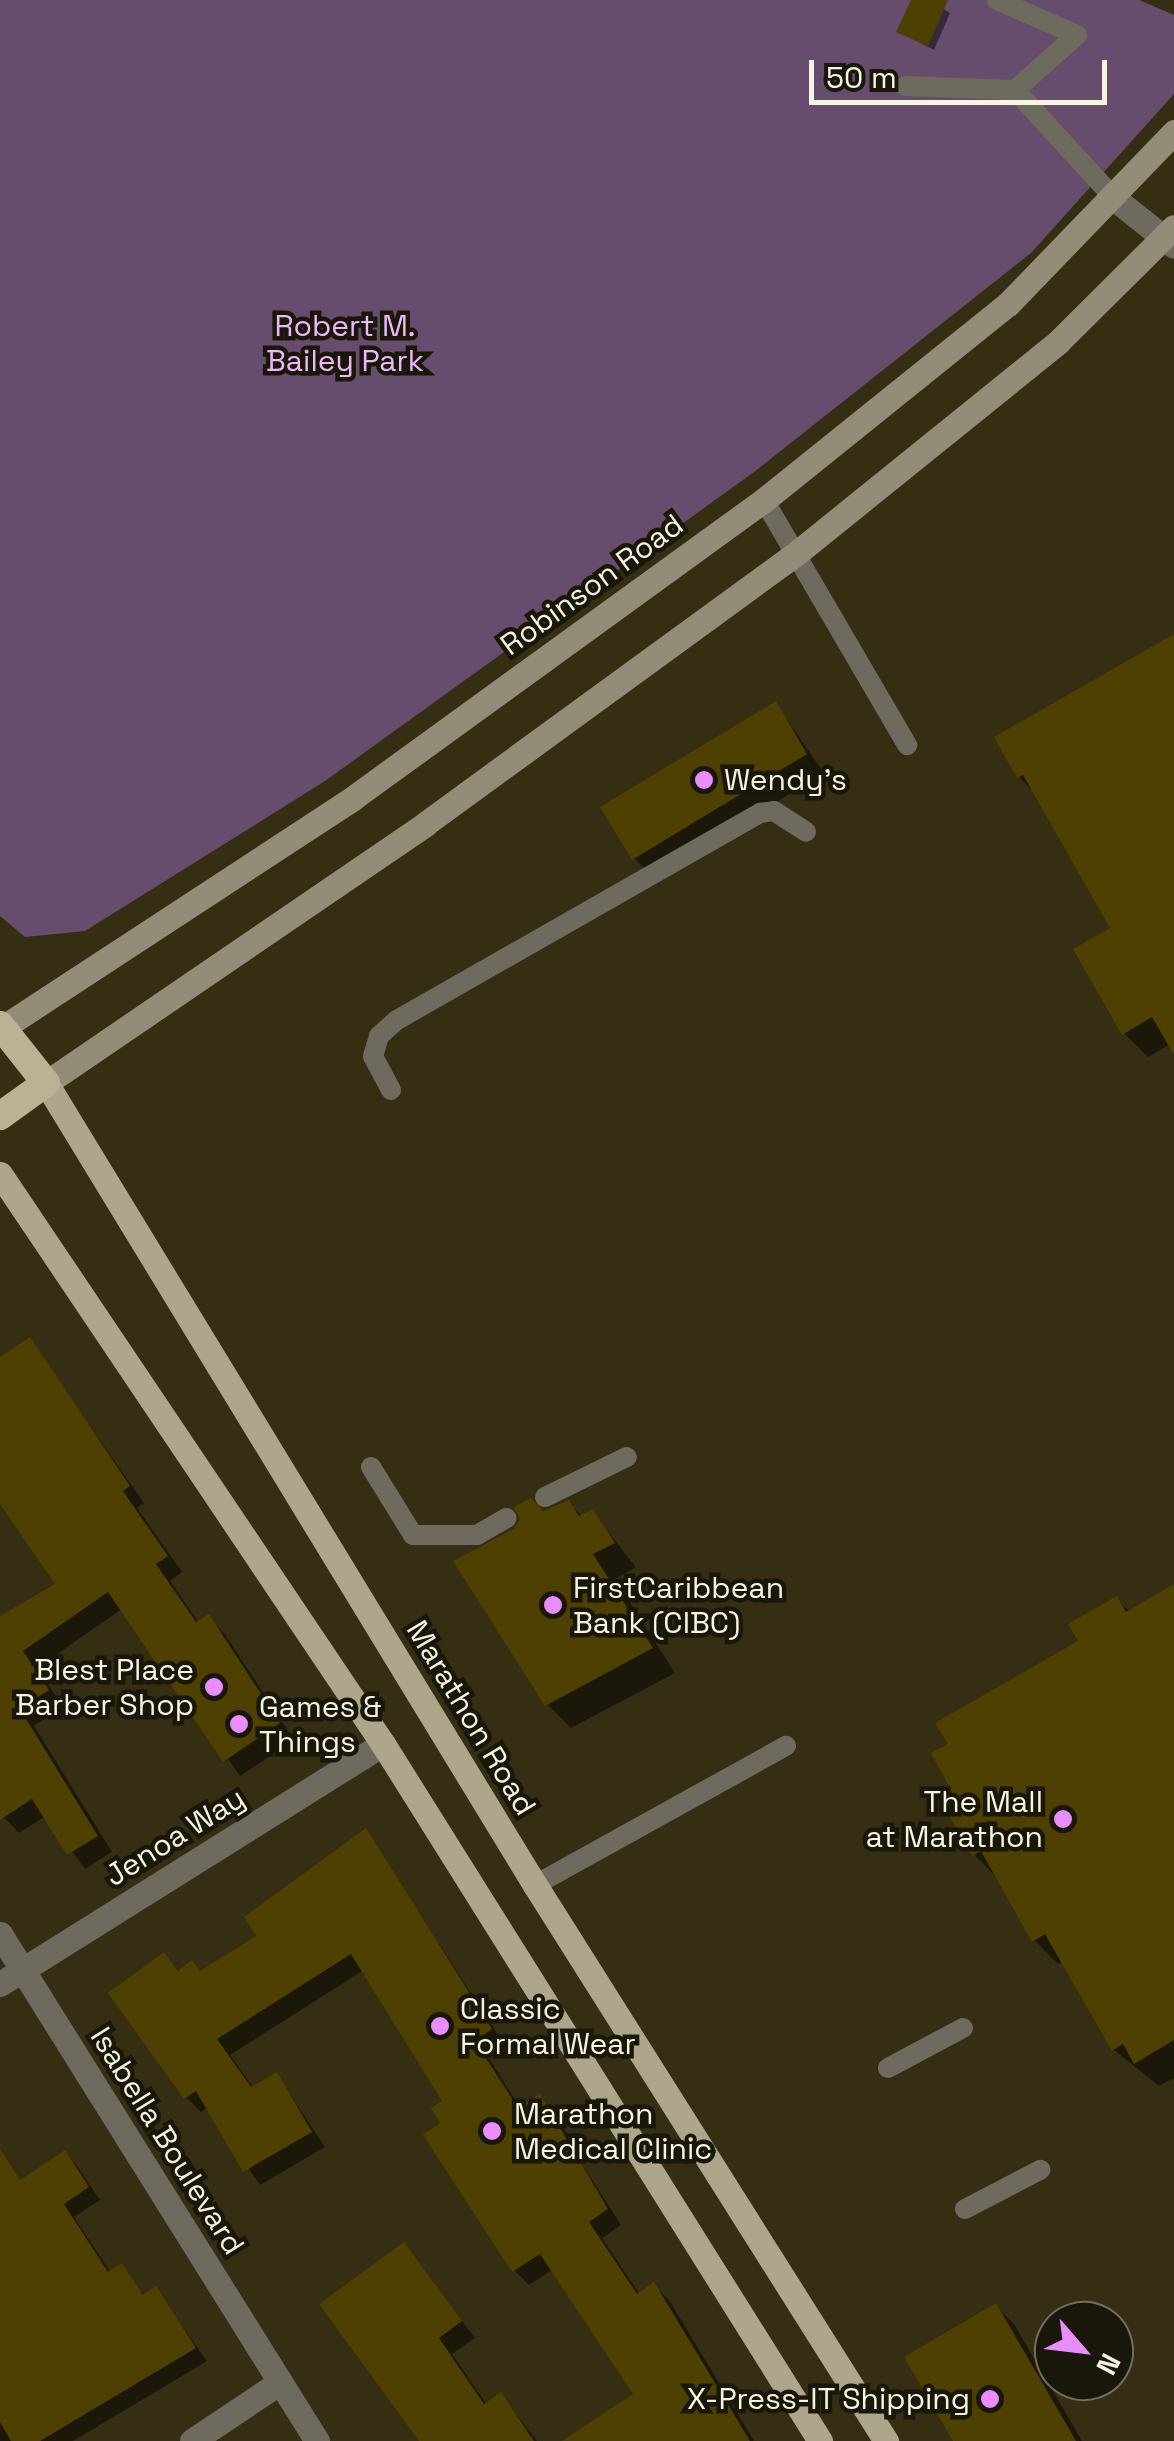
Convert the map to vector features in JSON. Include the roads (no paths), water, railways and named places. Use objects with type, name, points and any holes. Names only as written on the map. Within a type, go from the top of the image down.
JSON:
[{"type":"highway","name":"Marathon Road","points":[[1,1028],[46,1083]]},
{"type":"highway","points":[[0,1116],[46,1083]]},
{"type":"main road","name":"Robinson Road","points":[[1,1028],[352,798],[764,500],[1008,304],[1115,199],[1174,132]]},
{"type":"main road","points":[[46,1083],[424,824],[798,552],[1058,342],[1170,237]]},
{"type":"main road","name":"Marathon Road","points":[[46,1083],[535,1886],[886,2441]]},
{"type":"main road","points":[[0,1174],[384,1744],[820,2441]]},
{"type":"street","points":[[1115,199],[1170,237]]},
{"type":"street","name":"Jenoa Way","points":[[11,1977],[384,1744]]},
{"type":"street","name":"Isabella Boulevard","points":[[0,1934],[11,1977],[317,2441]]},
{"type":"street","points":[[192,2441],[280,2382]]},
{"type":"lane","points":[[905,86],[1015,90],[1076,35],[997,0]]},
{"type":"lane","points":[[1015,90],[1115,199]]},
{"type":"lane","points":[[764,500],[798,552],[906,745]]},
{"type":"lane","points":[[390,1090],[373,1056],[378,1036],[397,1020],[760,813],[774,810],[806,832]]},
{"type":"lane","points":[[546,1497],[627,1457]]},
{"type":"lane","points":[[371,1467],[413,1535],[477,1535],[506,1518]]},
{"type":"lane","points":[[535,1886],[786,1746]]},
{"type":"lane","points":[[888,2068],[964,2028]]},
{"type":"lane","points":[[965,2208],[1040,2170]]},
{"type":"place","name":"Wendy's","points":[[704,780]]},
{"type":"place","name":"FirstCaribbean Bank (CIBC)","points":[[553,1605]]},
{"type":"place","name":"Blest Place Barber Shop","points":[[214,1687]]},
{"type":"place","name":"Games & Things","points":[[239,1724]]},
{"type":"place","name":"The Mall at Marathon","points":[[1063,1819]]},
{"type":"place","name":"Classic Formal Wear","points":[[440,2026]]},
{"type":"place","name":"Marathon Medical Clinic","points":[[492,2131]]},
{"type":"place","name":"X-Press-IT Shipping","points":[[990,2399]]},
{"type":"park label","name":"Robert M. Bailey Park","points":[[345,343]]}]
